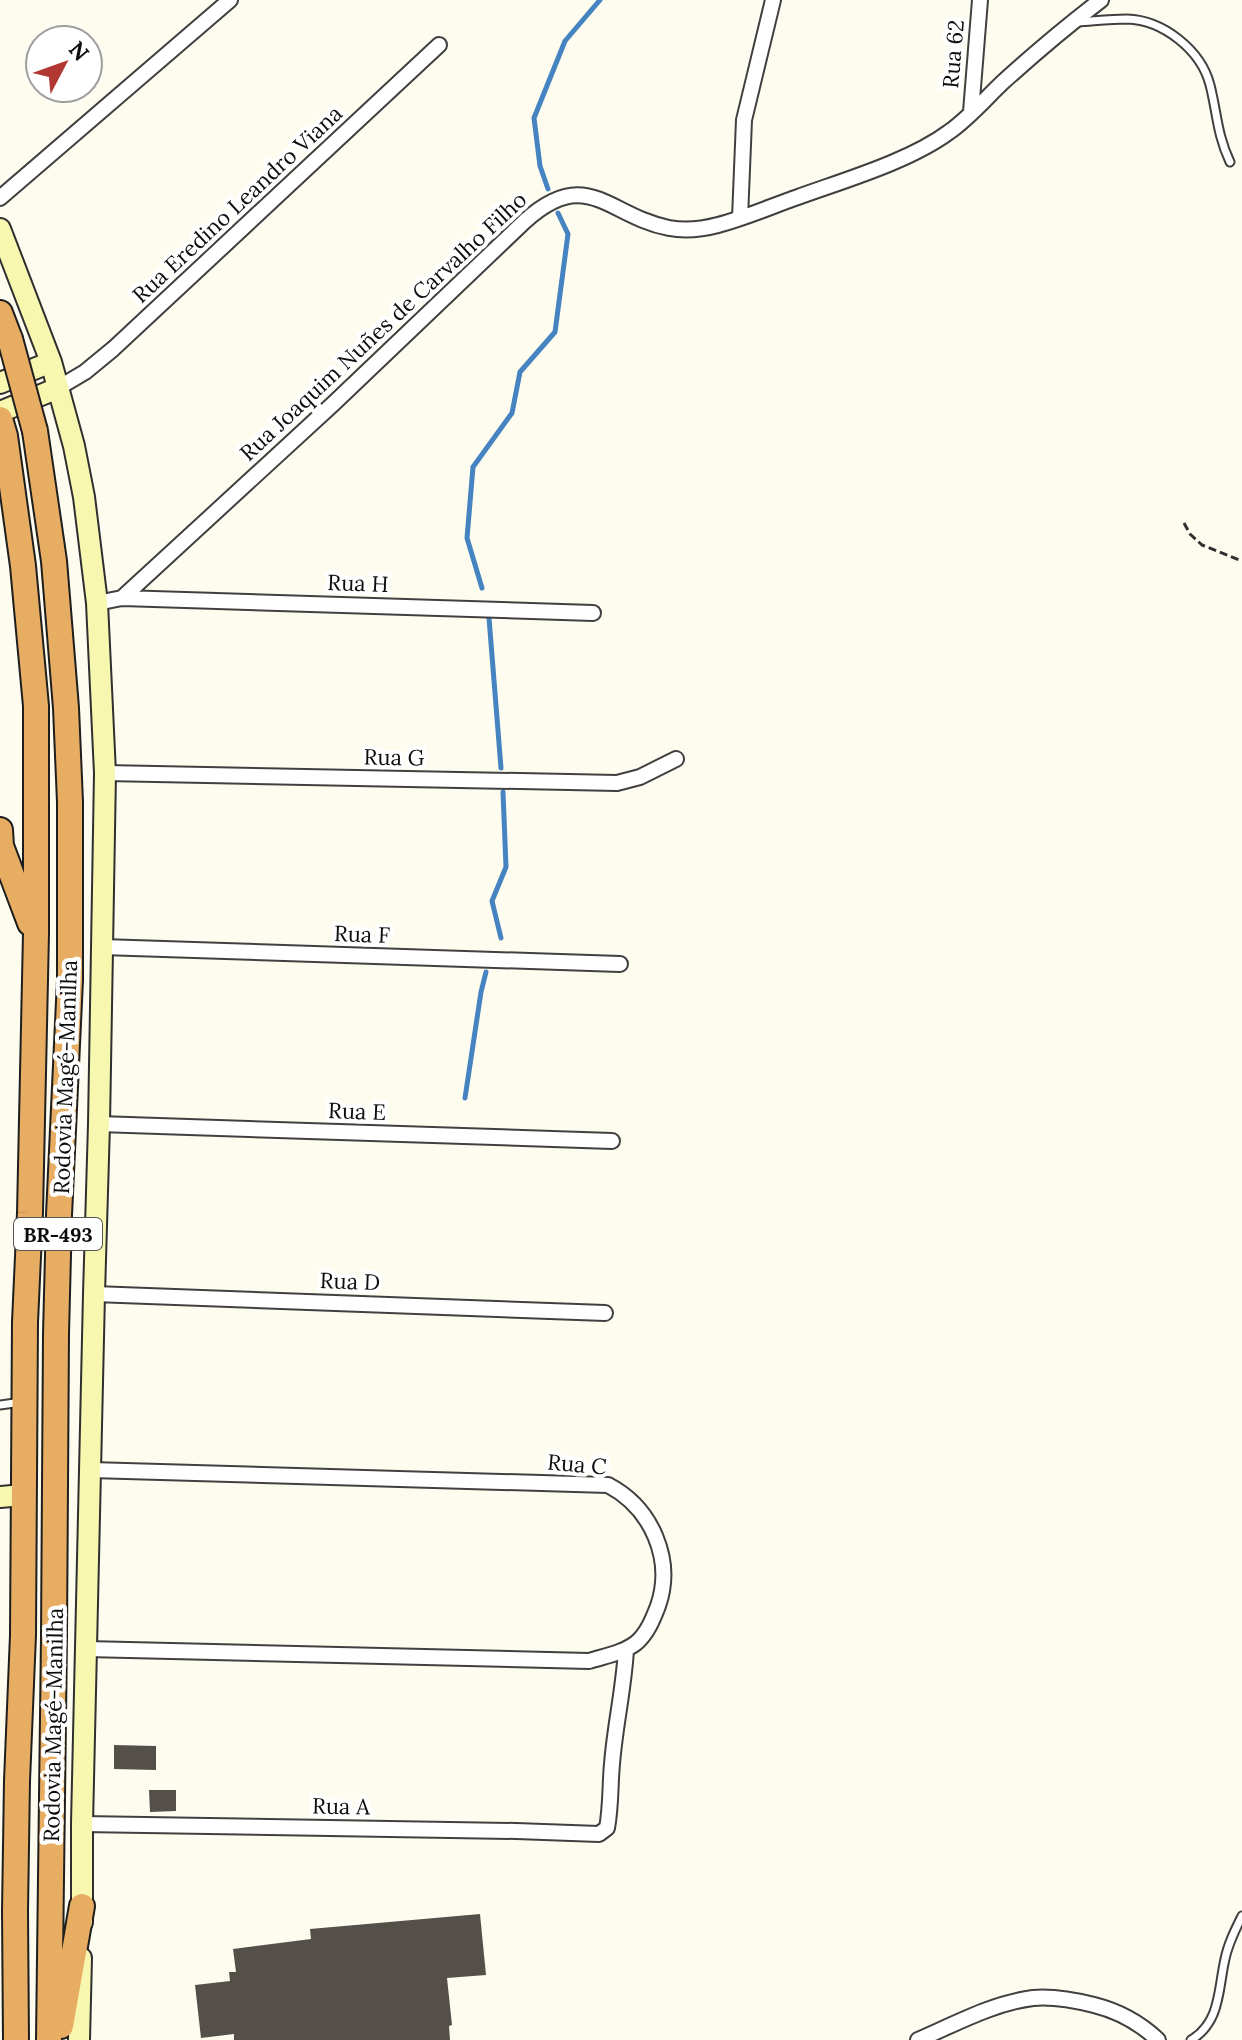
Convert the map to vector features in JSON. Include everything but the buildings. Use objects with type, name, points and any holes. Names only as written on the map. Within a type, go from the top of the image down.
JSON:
[{"type":"highway","name":"Rodovia Magé-Manilha","points":[[0,313],[35,431],[54,561],[70,802],[70,980],[56,1334],[49,2040]]},
{"type":"highway","name":"Rodovia Magé-Manilha","points":[[2,428],[23,566],[36,706],[36,933],[30,1213],[25,1322],[12,1404],[11,1496],[23,1635],[17,1781],[16,2040]]},
{"type":"highway","points":[[0,830],[1,846],[36,933]]},
{"type":"highway","points":[[58,2040],[82,1906]]},
{"type":"highway","points":[[0,1944],[15,1911]]},
{"type":"highway","points":[[0,2020],[8,2040]]},
{"type":"main road","points":[[0,229],[51,362],[84,497],[97,603],[105,773],[79,2040]]},
{"type":"main road","points":[[0,383],[51,362]]},
{"type":"main road","points":[[0,412],[58,388]]},
{"type":"street","points":[[0,198],[230,0]]},
{"type":"street","points":[[740,218],[744,120],[773,0]]},
{"type":"street","name":"Rua 62","points":[[971,112],[980,0]]},
{"type":"street","name":"Rua Joaquim Nuñes de Carvalho Filho","points":[[122,598],[547,203],[557,198],[580,195],[603,201],[653,223],[679,229],[712,226],[740,218],[848,179],[913,153],[949,132],[1101,0]]},
{"type":"street","name":"Rua Eredino Leandro Viana","points":[[58,388],[85,372],[113,349],[439,45]]},
{"type":"street","points":[[97,603],[122,598]]},
{"type":"street","name":"Rua H","points":[[122,598],[593,613]]},
{"type":"street","name":"Rua G","points":[[105,773],[617,783],[640,777],[676,759]]},
{"type":"street","name":"Rua F","points":[[102,947],[620,964]]},
{"type":"street","name":"Rua E","points":[[99,1124],[612,1141]]},
{"type":"street","name":"Rua D","points":[[94,1294],[605,1313]]},
{"type":"street","name":"Rua C","points":[[86,1649],[589,1661],[626,1649],[639,1641],[656,1613],[664,1576],[663,1559],[643,1515],[621,1492],[608,1485],[91,1470]]},
{"type":"street","name":"Rua A","points":[[82,1824],[599,1834],[607,1828],[610,1815],[612,1761],[624,1687],[626,1649]]},
{"type":"street","points":[[918,2040],[1006,2004],[1034,1998],[1056,1998],[1106,2008],[1145,2028],[1158,2040]]},
{"type":"street","points":[[950,2026],[958,2040]]},
{"type":"lane","points":[[1071,23],[1141,21],[1167,31],[1186,46],[1210,83],[1222,145],[1230,162]]},
{"type":"lane","points":[[1191,2040],[1207,2027],[1216,2010],[1225,1956],[1242,1916]]},
{"type":"path","points":[[1184,523],[1202,545],[1242,561]]},
{"type":"waterway","points":[[548,189],[540,166],[534,118],[565,41],[600,0]]},
{"type":"waterway","points":[[482,588],[467,538],[473,467],[512,413],[520,372],[555,332],[568,234],[558,213]]},
{"type":"waterway","points":[[489,618],[501,768]]},
{"type":"waterway","points":[[501,938],[492,901],[506,867],[503,792]]},
{"type":"waterway","points":[[465,1098],[486,972]]}]
